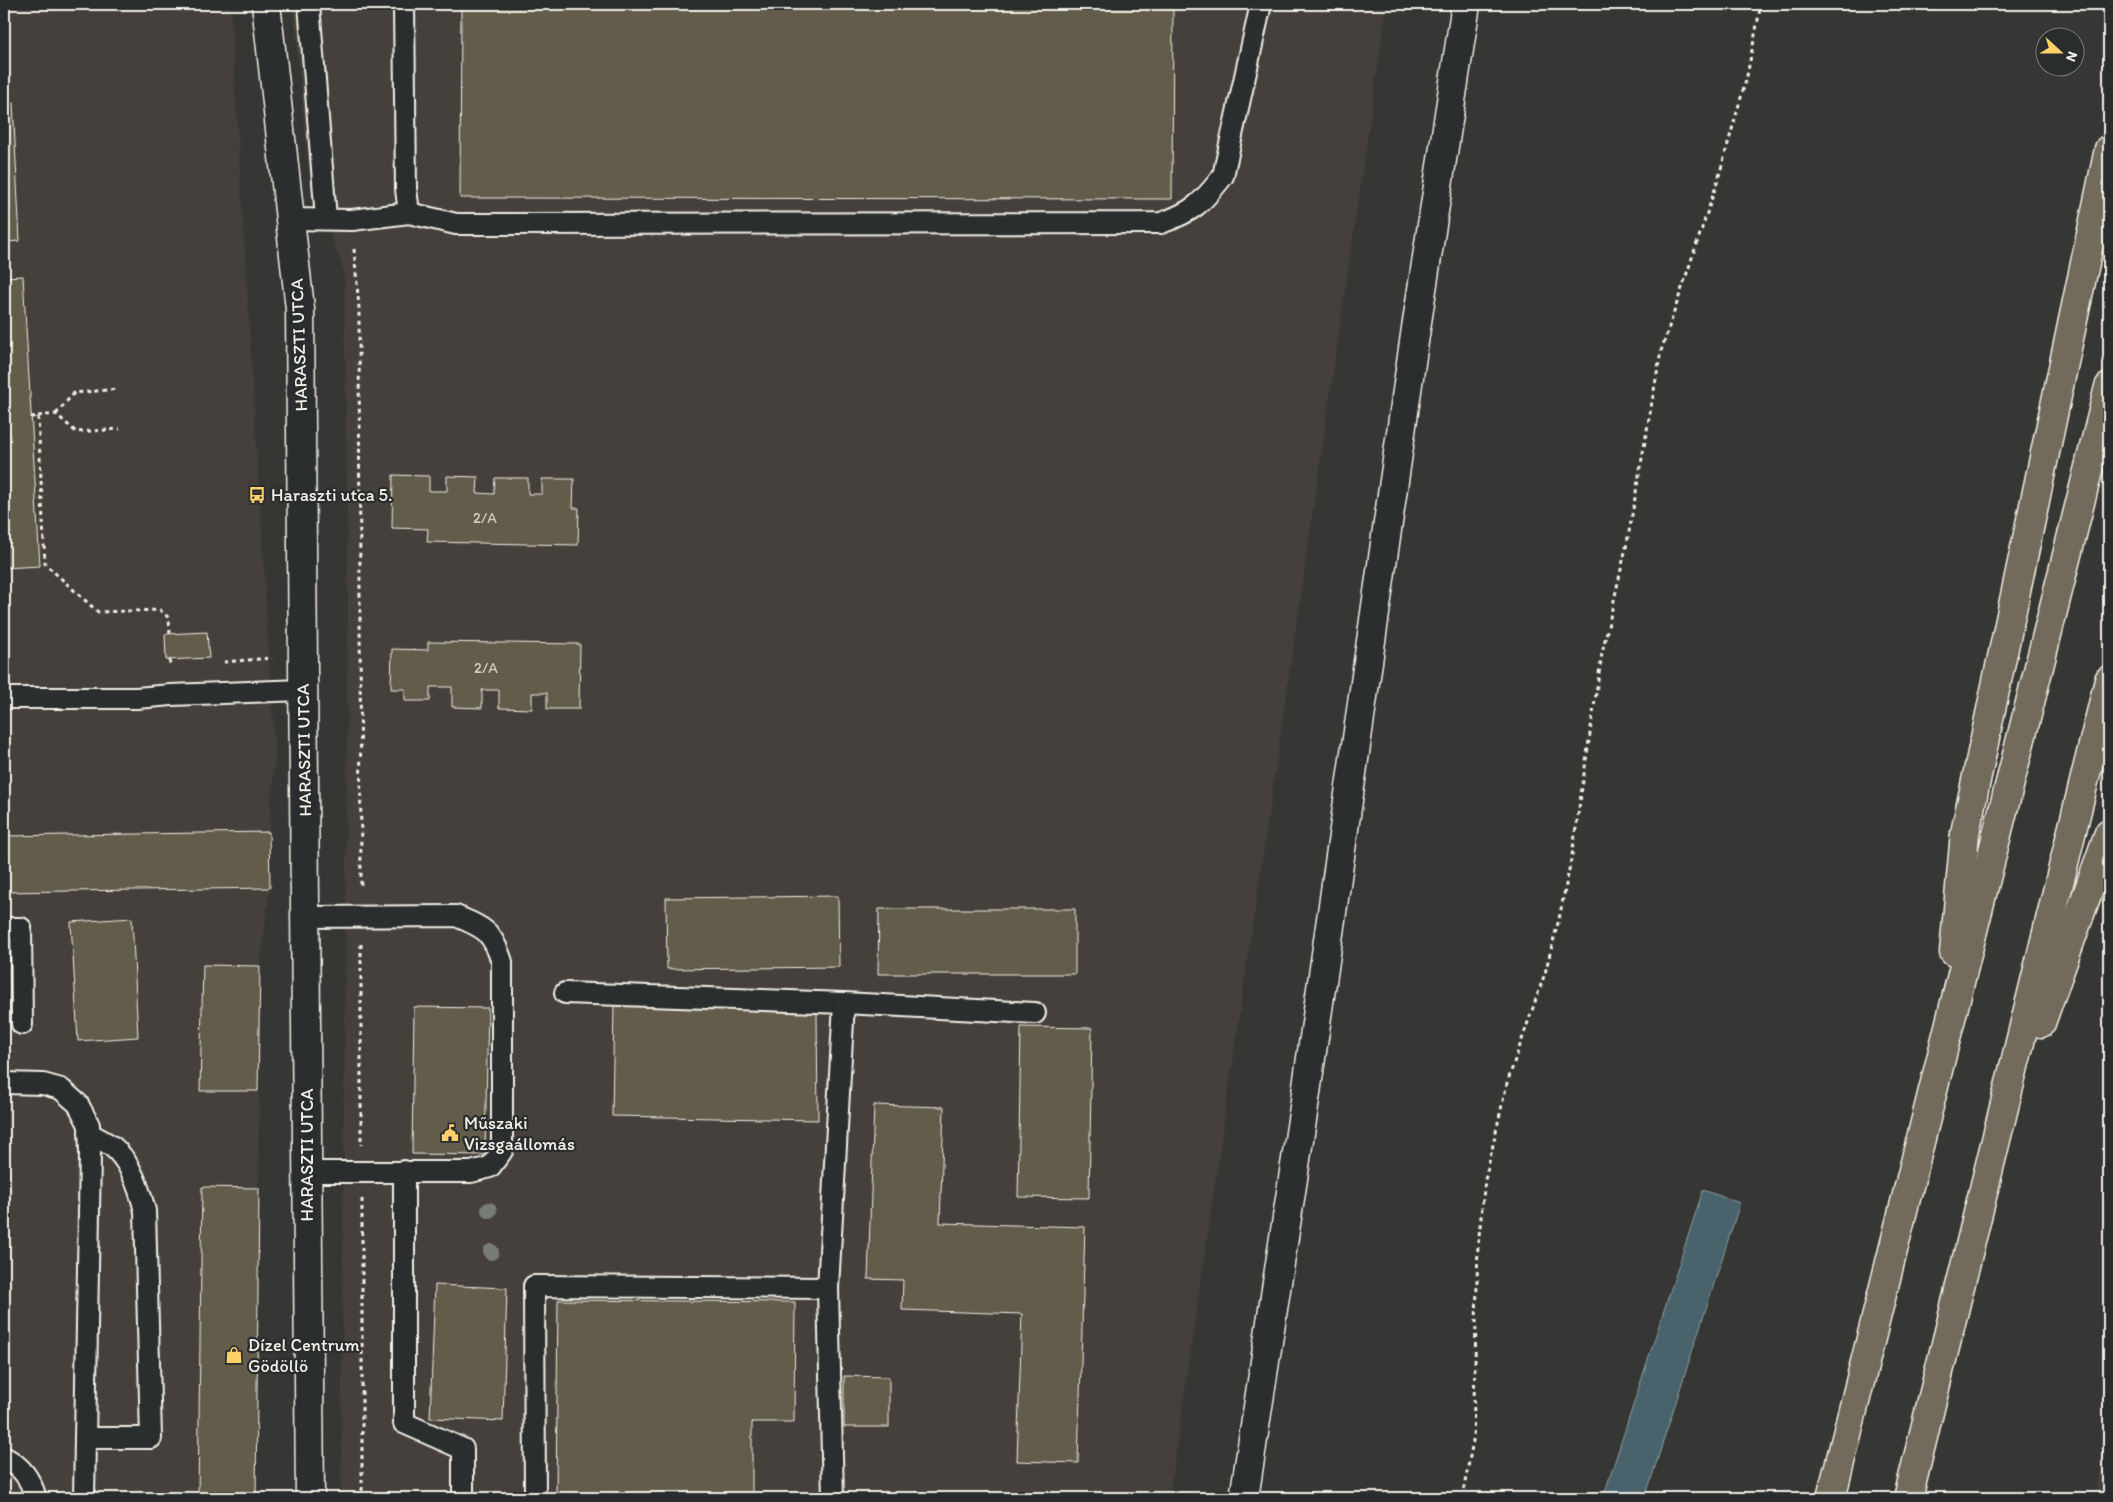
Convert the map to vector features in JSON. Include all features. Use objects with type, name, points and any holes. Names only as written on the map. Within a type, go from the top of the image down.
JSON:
[{"type":"highway","points":[[1945,1053],[1965,833],[2109,149]]},
{"type":"highway","points":[[1832,1498],[1945,1053],[2109,387]]},
{"type":"highway","points":[[1908,1498],[2109,680]]},
{"type":"highway","points":[[1992,1159],[2109,833]]},
{"type":"street","name":"HARASZTI UTCA","points":[[266,4],[300,309],[310,1498]]},
{"type":"street","points":[[1244,1498],[1304,1107],[1415,335],[1466,4]]},
{"type":"lane","points":[[309,4],[326,219]]},
{"type":"lane","points":[[404,4],[406,189],[409,213]]},
{"type":"lane","points":[[290,219],[352,220],[409,213],[456,224],[1161,223],[1186,214],[1206,198],[1223,176],[1261,4]]},
{"type":"lane","points":[[4,698],[137,698],[171,694],[304,690]]},
{"type":"lane","points":[[305,917],[456,916],[478,926],[495,941],[502,962],[502,1151],[490,1167],[471,1172],[307,1172]]},
{"type":"lane","points":[[4,928],[21,928],[22,1024]]},
{"type":"lane","points":[[565,993],[844,1003],[1034,1013]]},
{"type":"lane","points":[[833,1498],[828,1288],[844,1003]]},
{"type":"lane","points":[[4,1083],[43,1084],[61,1089],[78,1104],[89,1125],[84,1498]]},
{"type":"lane","points":[[85,1438],[151,1438],[145,1211],[134,1177],[114,1148],[89,1133]]},
{"type":"lane","points":[[404,1171],[404,1424],[463,1449],[463,1498]]},
{"type":"lane","points":[[534,1498],[534,1286],[828,1288]]},
{"type":"lane","points":[[4,1457],[20,1467],[32,1482],[36,1498]]},
{"type":"path","points":[[1462,1498],[1473,1441],[1478,1245],[1485,1180],[1507,1083],[1545,973],[1559,919],[1572,855],[1602,654],[1627,543],[1661,351],[1717,183],[1746,76],[1761,4]]},
{"type":"path","points":[[352,220],[360,308],[362,1498]]},
{"type":"path","points":[[31,417],[56,414],[74,393],[118,389]]},
{"type":"path","points":[[56,414],[76,432],[120,429]]},
{"type":"path","points":[[38,416],[45,564],[98,612],[160,610],[169,618],[170,634]]},
{"type":"path","points":[[218,662],[303,656]]},
{"type":"path","points":[[170,660],[170,666],[180,665]]},
{"type":"shaded area","points":[[4,4],[230,4],[275,755],[269,832],[270,888],[260,966],[256,1498],[4,1498]]},
{"type":"shaded area","points":[[293,4],[1387,4],[1169,1498],[341,1498],[348,597],[344,271],[309,174]]},
{"type":"shaded area","points":[[2109,1440],[2109,1498],[2093,1498]]},
{"type":"water","points":[[1703,1190],[1740,1203],[1645,1498],[1603,1498]]},
{"type":"building","points":[[461,4],[1173,4],[1172,199],[460,198]]},
{"type":"building","points":[[13,103],[20,241],[4,242],[4,104]]},
{"type":"building","points":[[23,276],[40,566],[4,568],[4,277]]},
{"type":"building","points":[[393,475],[429,476],[429,491],[447,491],[447,476],[478,477],[477,493],[494,494],[495,478],[528,478],[528,494],[542,494],[542,479],[574,479],[573,508],[579,508],[578,545],[427,542],[428,529],[392,528]]},
{"type":"building","points":[[207,632],[209,658],[166,660],[165,634]]},
{"type":"building","points":[[428,642],[580,644],[579,709],[547,709],[547,693],[532,693],[532,709],[499,708],[499,690],[482,690],[482,708],[452,707],[452,687],[430,687],[430,701],[405,701],[405,689],[391,689],[392,649],[428,650]]},
{"type":"building","points":[[269,832],[270,888],[4,892],[4,836]]},
{"type":"building","points":[[838,896],[839,967],[667,969],[666,898]]},
{"type":"building","points":[[879,909],[1075,909],[1075,974],[878,974]]},
{"type":"building","points":[[132,918],[138,1037],[78,1041],[71,922]]},
{"type":"building","points":[[203,965],[260,966],[258,1091],[200,1091]]},
{"type":"building","points":[[614,1005],[817,1013],[818,1120],[612,1116]]},
{"type":"building","points":[[414,1007],[488,1008],[485,1155],[412,1154]]},
{"type":"building","points":[[1021,1027],[1092,1028],[1089,1198],[1018,1197]]},
{"type":"building","points":[[874,1105],[944,1107],[940,1223],[1085,1227],[1078,1463],[1017,1461],[1022,1314],[902,1310],[903,1280],[868,1279]]},
{"type":"building","points":[[202,1187],[259,1188],[256,1498],[198,1498]]},
{"type":"building","points":[[435,1285],[507,1288],[503,1421],[430,1418]]},
{"type":"building","points":[[558,1300],[795,1302],[794,1422],[752,1422],[752,1497],[556,1495]]},
{"type":"building","points":[[844,1376],[889,1377],[889,1427],[844,1427]]},
{"type":"place","name":"Haraszti utca 5.","points":[[257,495]]},
{"type":"place","name":"Műszaki Vizsgaállomás","points":[[450,1133]]},
{"type":"place","name":"Dízel Centrum Gödöllö","points":[[234,1355]]}]
